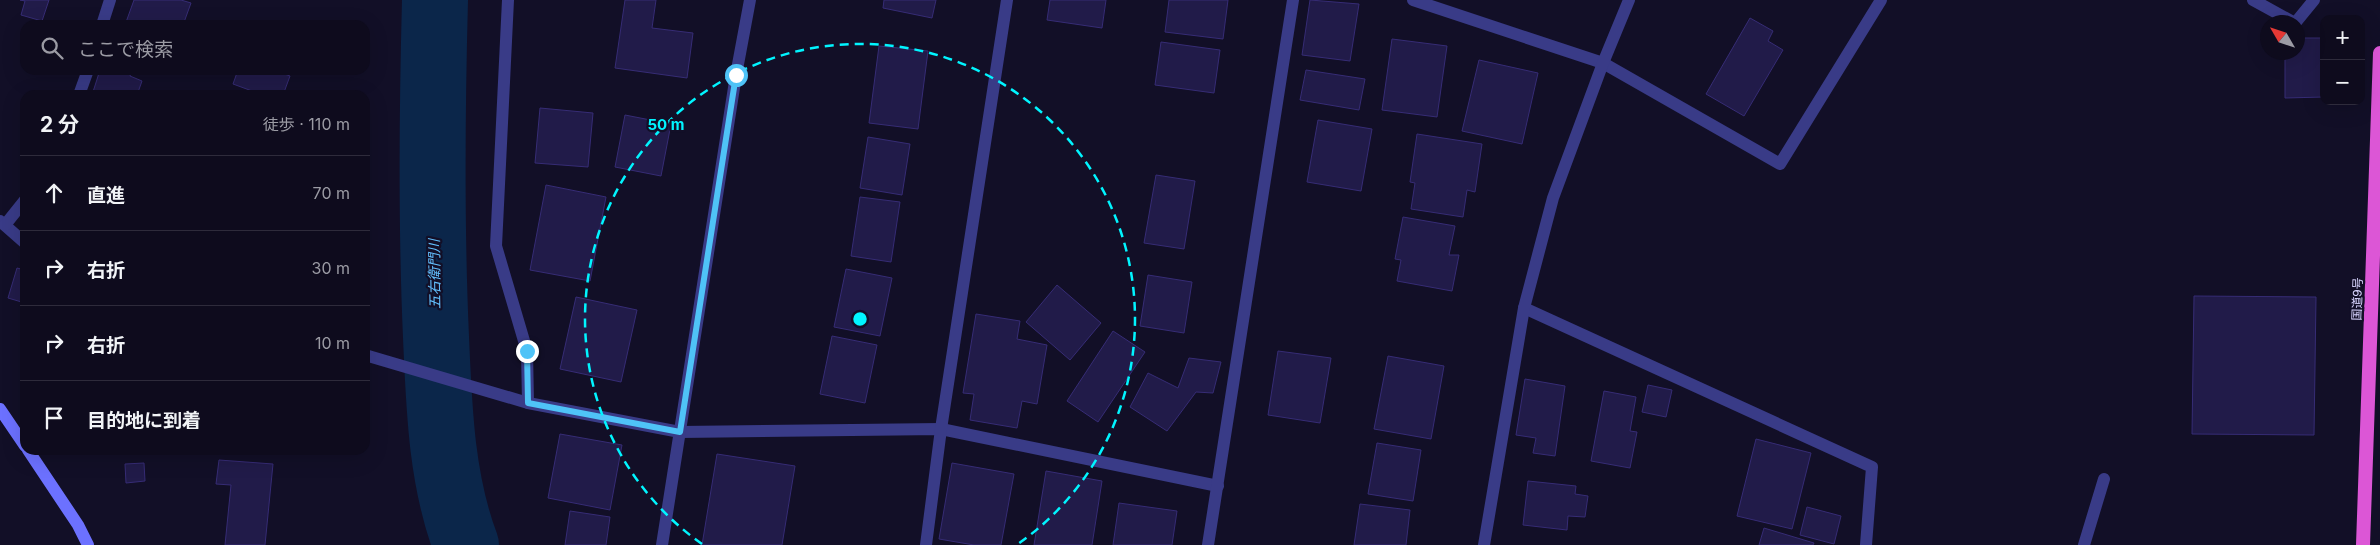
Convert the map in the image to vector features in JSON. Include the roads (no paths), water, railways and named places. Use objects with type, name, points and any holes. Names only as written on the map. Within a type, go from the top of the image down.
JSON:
[{"type":"highway","name":"国道9号","points":[[2363,545],[2380,53]]},
{"type":"main road","points":[[0,409],[20,439]]},
{"type":"main road","points":[[31,455],[78,525],[88,545]]},
{"type":"street","points":[[104,20],[110,0]]},
{"type":"street","points":[[508,0],[496,246],[527,351],[528,403]]},
{"type":"street","points":[[662,545],[736,75],[750,0]]},
{"type":"street","points":[[926,545],[941,429],[1007,0]]},
{"type":"street","points":[[1208,545],[1293,0]]},
{"type":"street","points":[[1413,0],[1603,63],[1780,164],[1881,0]]},
{"type":"street","points":[[1484,545],[1524,308],[1553,198],[1603,63],[1630,0]]},
{"type":"street","points":[[2253,0],[2281,15]]},
{"type":"street","points":[[2300,15],[2314,0]]},
{"type":"street","points":[[82,90],[86,75]]},
{"type":"street","points":[[20,205],[2,223],[20,239]]},
{"type":"street","points":[[1524,308],[1872,467],[1866,545]]},
{"type":"street","points":[[370,356],[528,403],[680,432],[941,429],[1218,486]]},
{"type":"street","points":[[2084,545],[2104,479]]},
{"type":"waterway","name":"五右衛門川","points":[[435,0],[433,211],[438,389],[446,468],[451,494],[466,545]]}]
